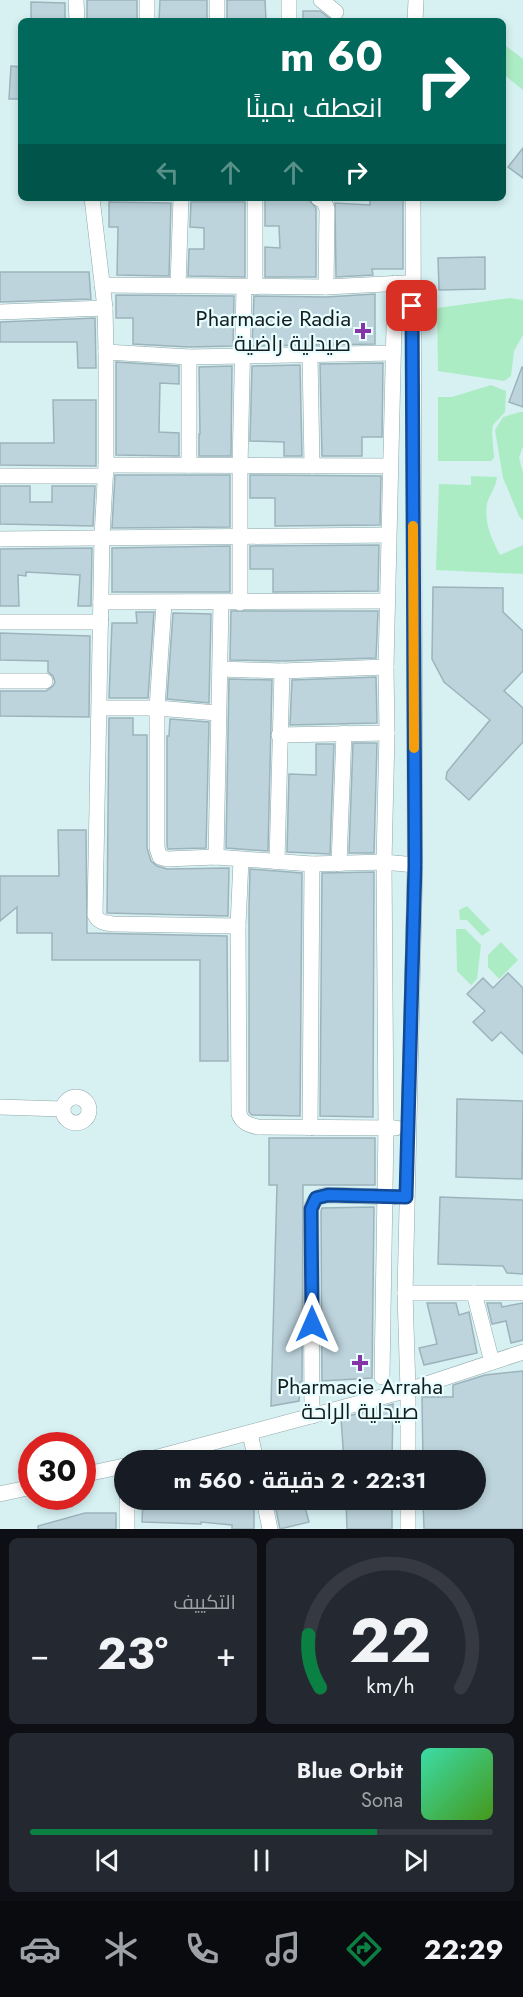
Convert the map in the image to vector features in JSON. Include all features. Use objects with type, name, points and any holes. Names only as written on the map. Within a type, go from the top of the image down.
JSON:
[{"type":"street","points":[[76,0],[77,18]]},
{"type":"street","points":[[147,0],[147,18]]},
{"type":"street","points":[[217,0],[217,18]]},
{"type":"street","points":[[289,0],[289,18]]},
{"type":"street","points":[[321,0],[336,12]]},
{"type":"street","points":[[415,18],[416,0]]},
{"type":"street","points":[[92,201],[105,308],[106,352],[106,470],[102,536],[95,915],[98,920],[114,924],[238,926]]},
{"type":"street","points":[[178,286],[181,201]]},
{"type":"street","points":[[240,603],[242,355],[255,201]]},
{"type":"street","points":[[324,201],[327,209],[326,288]]},
{"type":"street","points":[[408,1450],[406,1197],[415,865],[413,201]]},
{"type":"street","points":[[102,285],[326,288],[412,282]]},
{"type":"street","points":[[382,1377],[386,1127],[384,862],[386,667],[395,283]]},
{"type":"street","points":[[0,312],[105,308]]},
{"type":"street","points":[[106,352],[189,357],[393,353]]},
{"type":"street","points":[[310,355],[312,466]]},
{"type":"street","points":[[189,357],[189,465]]},
{"type":"street","points":[[0,476],[189,465],[390,466]]},
{"type":"street","points":[[0,538],[388,535]]},
{"type":"street","points":[[101,602],[387,601]]},
{"type":"street","points":[[164,603],[157,708],[157,852],[160,856],[167,859],[216,857],[312,864],[384,862],[415,865]]},
{"type":"street","points":[[216,857],[217,713],[221,603]]},
{"type":"street","points":[[0,622],[101,622]]},
{"type":"street","points":[[220,669],[282,671],[386,667]]},
{"type":"street","points":[[277,862],[282,671]]},
{"type":"street","points":[[0,681],[45,681]]},
{"type":"street","points":[[100,708],[157,708],[217,713]]},
{"type":"street","points":[[339,864],[344,733]]},
{"type":"street","points":[[279,735],[387,734]]},
{"type":"street","points":[[241,860],[238,926],[238,1114],[240,1119],[258,1127],[408,1129]]},
{"type":"street","points":[[310,1128],[312,864]]},
{"type":"street","points":[[0,1107],[63,1109]]},
{"type":"street","points":[[312,1416],[311,1209],[313,1203],[320,1196],[328,1195],[406,1197]]},
{"type":"street","points":[[405,1293],[523,1293]]},
{"type":"street","points":[[474,1293],[492,1362]]},
{"type":"street","points":[[185,1450],[408,1390],[523,1352]]},
{"type":"street","points":[[250,1433],[254,1450]]},
{"type":"street","points":[[96,1472],[114,1468]]},
{"type":"street","points":[[0,1507],[0,1494],[18,1490]]},
{"type":"street","points":[[127,1510],[127,1529]]},
{"type":"street","points":[[266,1510],[270,1529]]},
{"type":"street","points":[[408,1510],[408,1529]]},
{"type":"green space","points":[[506,46],[523,59],[523,90],[506,76]]},
{"type":"green space","points":[[510,298],[523,300],[523,335],[514,351],[511,376],[504,381],[438,371],[437,308]]},
{"type":"green space","points":[[491,385],[506,391],[505,412],[493,425],[494,458],[491,461],[438,461],[438,397],[452,397]]},
{"type":"green space","points":[[523,412],[523,446],[519,458],[523,473],[523,521],[503,478],[495,430],[503,417]]},
{"type":"green space","points":[[471,476],[497,477],[487,504],[489,531],[500,555],[523,545],[523,574],[436,570],[439,484],[471,485]]},
{"type":"green space","points":[[467,906],[490,930],[482,936],[467,920],[460,920],[459,910]]},
{"type":"green space","points":[[456,929],[465,929],[481,945],[477,979],[471,985],[457,971]]},
{"type":"green space","points":[[501,942],[518,960],[499,979],[488,967],[488,955]]},
{"type":"building","points":[[87,0],[137,0],[137,18],[87,18]]},
{"type":"building","points":[[160,0],[207,0],[207,18],[159,18]]},
{"type":"building","points":[[227,0],[265,0],[266,18],[227,18]]},
{"type":"building","points":[[31,2],[65,3],[65,18],[31,18]]},
{"type":"building","points":[[303,11],[320,11],[329,18],[303,18]]},
{"type":"building","points":[[11,66],[18,67],[18,99],[9,99]]},
{"type":"building","points":[[523,148],[523,178],[508,167]]},
{"type":"building","points":[[265,201],[310,201],[316,208],[316,277],[265,277],[265,247],[280,248],[279,226],[265,226]]},
{"type":"building","points":[[370,201],[403,201],[403,269],[372,269],[373,275],[336,277],[335,203],[370,205]]},
{"type":"building","points":[[109,202],[171,203],[169,276],[117,275],[118,227],[109,227]]},
{"type":"building","points":[[191,202],[245,202],[245,277],[188,276],[189,249],[204,249],[204,228],[190,227]]},
{"type":"building","points":[[485,257],[485,289],[439,290],[438,258]]},
{"type":"building","points":[[0,272],[89,272],[91,299],[0,302]]},
{"type":"building","points":[[375,294],[375,344],[252,346],[254,296],[326,297]]},
{"type":"building","points":[[116,295],[234,296],[233,346],[189,347],[133,344],[133,318],[116,318]]},
{"type":"building","points":[[95,318],[96,368],[78,368],[77,342],[0,342],[0,322]]},
{"type":"building","points":[[116,362],[179,366],[179,384],[160,383],[159,432],[179,433],[179,456],[116,455]]},
{"type":"building","points":[[383,363],[382,437],[362,437],[362,456],[322,456],[320,364]]},
{"type":"building","points":[[300,365],[302,456],[284,456],[284,442],[250,441],[252,366]]},
{"type":"building","points":[[232,366],[231,456],[199,456],[199,367]]},
{"type":"building","points":[[523,367],[523,407],[509,402]]},
{"type":"building","points":[[53,400],[96,400],[96,466],[0,465],[0,443],[54,443]]},
{"type":"building","points":[[115,475],[230,475],[230,527],[112,528]]},
{"type":"building","points":[[250,475],[381,476],[380,525],[275,526],[275,498],[250,498]]},
{"type":"building","points":[[0,486],[30,486],[30,502],[52,502],[52,486],[95,486],[93,526],[0,524]]},
{"type":"building","points":[[379,545],[378,591],[273,592],[273,569],[250,569],[250,546]]},
{"type":"building","points":[[230,546],[230,592],[112,592],[112,548]]},
{"type":"building","points":[[92,548],[91,606],[78,606],[80,575],[26,572],[26,576],[18,575],[19,606],[0,606],[0,549]]},
{"type":"building","points":[[433,587],[503,588],[503,612],[523,631],[523,671],[504,691],[523,708],[523,742],[469,800],[446,779],[447,772],[490,720],[444,682],[432,659]]},
{"type":"building","points":[[231,611],[378,611],[376,658],[230,660]]},
{"type":"building","points":[[136,612],[154,612],[148,698],[109,698],[112,623],[137,623]]},
{"type":"building","points":[[173,613],[211,614],[209,703],[167,699]]},
{"type":"building","points":[[0,633],[90,636],[89,717],[0,716],[0,691],[46,691],[55,682],[53,676],[48,672],[48,661],[0,660]]},
{"type":"building","points":[[376,677],[377,723],[290,725],[292,680]]},
{"type":"building","points":[[229,679],[272,680],[268,851],[226,848]]},
{"type":"building","points":[[109,718],[133,718],[133,735],[147,735],[147,848],[151,861],[167,869],[229,868],[228,916],[107,913]]},
{"type":"building","points":[[170,719],[209,722],[206,848],[168,849],[167,846],[167,736],[169,736]]},
{"type":"building","points":[[353,743],[377,743],[374,853],[349,853]]},
{"type":"building","points":[[316,744],[334,744],[330,854],[287,852],[289,774],[316,775]]},
{"type":"building","points":[[58,830],[86,830],[87,933],[227,936],[228,1061],[200,1061],[200,960],[52,960],[52,933],[17,933],[17,907],[0,921],[0,876],[59,876]]},
{"type":"building","points":[[250,869],[302,873],[300,1116],[252,1115],[249,1112]]},
{"type":"building","points":[[374,872],[373,1117],[320,1116],[322,873]]},
{"type":"building","points":[[508,973],[523,988],[523,1054],[501,1032],[492,1041],[473,1022],[485,1011],[467,994],[483,978],[493,988]]},
{"type":"building","points":[[457,1099],[523,1101],[522,1179],[456,1177]]},
{"type":"building","points":[[269,1138],[375,1138],[375,1185],[303,1185],[302,1382],[300,1382],[299,1401],[271,1406],[277,1185],[269,1185]]},
{"type":"building","points":[[440,1197],[523,1200],[523,1274],[507,1273],[503,1266],[438,1264]]},
{"type":"building","points":[[374,1207],[372,1378],[322,1381],[321,1211],[322,1208]]},
{"type":"building","points":[[427,1303],[456,1303],[459,1315],[469,1312],[477,1353],[424,1365],[419,1348],[437,1344]]},
{"type":"building","points":[[487,1303],[501,1303],[502,1307],[523,1303],[523,1340],[511,1343],[506,1321],[492,1324]]},
{"type":"building","points":[[523,1371],[523,1529],[424,1529],[423,1510],[486,1510],[486,1450],[423,1450],[422,1397],[453,1397],[453,1385],[485,1375]]},
{"type":"building","points":[[393,1404],[392,1450],[343,1450],[341,1418]]},
{"type":"building","points":[[143,1510],[254,1510],[254,1529],[232,1529],[232,1525],[201,1522],[201,1524],[142,1522]]},
{"type":"building","points":[[276,1510],[306,1510],[309,1522],[280,1529]]},
{"type":"building","points":[[346,1510],[392,1510],[392,1529],[347,1529]]},
{"type":"building","points":[[85,1513],[116,1513],[116,1529],[38,1529],[38,1526]]},
{"type":"slow traffic","points":[[413,526],[414,748]]},
{"type":"place","name":"Pharmacie Radia صيدلية راضية","points":[[363,331]]},
{"type":"place","name":"Pharmacie Arraha صيدلية الراحة","points":[[360,1363]]},
{"type":"route","points":[[312,1324],[311,1209],[316,1198],[328,1195],[406,1197],[415,865],[412,306]]}]
